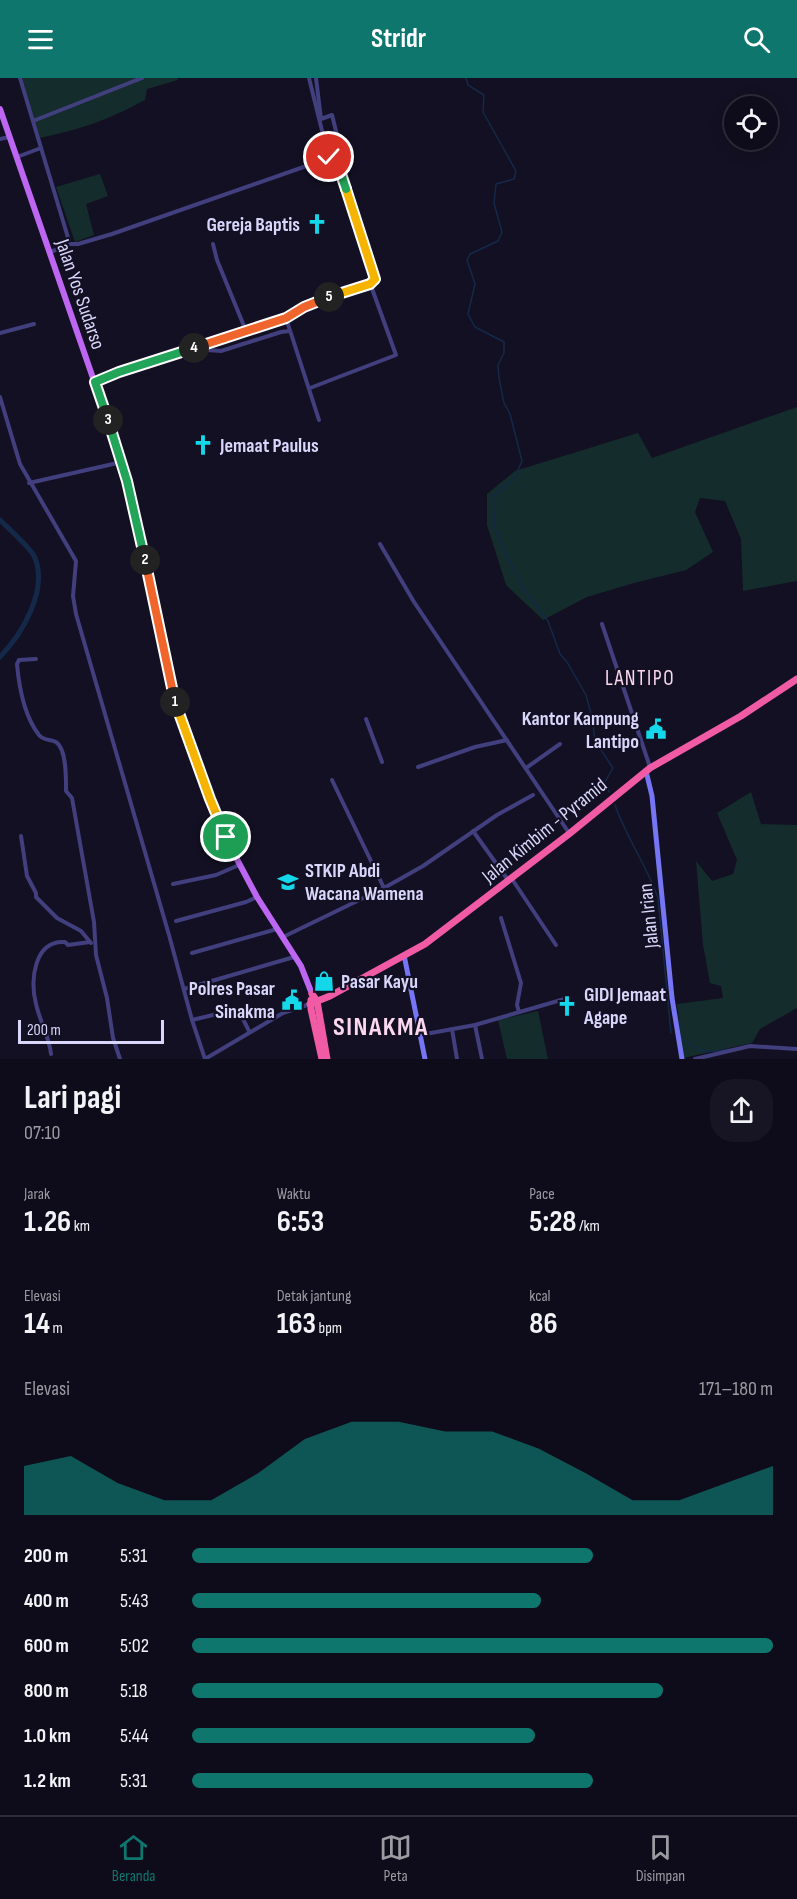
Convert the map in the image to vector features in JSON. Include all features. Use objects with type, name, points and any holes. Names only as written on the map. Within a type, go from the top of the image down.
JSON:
[{"type":"highway","name":"Jalan Kimbim - Pyramid","points":[[313,1000],[330,996],[443,932],[648,769],[741,716],[797,679]]},
{"type":"highway","name":"Jalan Yos Sudarso","points":[[313,1000],[327,1059]]},
{"type":"highway","name":"Jalan Yos Sudarso","points":[[313,1000],[322,1059]]},
{"type":"main road","name":"Jalan Yos Sudarso","points":[[0,109],[122,462],[175,704],[210,799],[240,865],[257,897],[304,972],[313,1000]]},
{"type":"main road","name":"Jalan Irian","points":[[648,769],[672,998],[682,1059]]},
{"type":"main road","points":[[404,955],[425,1059]]},
{"type":"street","points":[[20,78],[69,244]]},
{"type":"street","points":[[33,121],[142,78]]},
{"type":"street","points":[[309,78],[329,159]]},
{"type":"street","points":[[49,253],[69,244],[78,244],[112,234],[335,156],[340,151],[340,144],[332,115],[321,119],[316,78]]},
{"type":"street","points":[[0,139],[9,136]]},
{"type":"street","points":[[16,157],[41,148]]},
{"type":"street","points":[[95,382],[119,372],[286,318],[311,303],[370,284],[375,279],[375,274],[335,156]]},
{"type":"street","points":[[213,244],[217,260],[246,331]]},
{"type":"street","points":[[310,388],[396,355],[370,284]]},
{"type":"street","points":[[286,318],[320,420]]},
{"type":"street","points":[[0,333],[34,324]]},
{"type":"street","points":[[192,349],[205,352],[221,351],[291,331]]},
{"type":"street","points":[[0,397],[17,455],[29,483],[76,561],[73,596],[76,614],[205,1059],[249,1031],[313,1000]]},
{"type":"street","points":[[29,483],[122,462]]},
{"type":"street","points":[[380,544],[414,602],[569,834]]},
{"type":"street","points":[[602,624],[648,769]]},
{"type":"street","points":[[36,659],[19,660],[17,664],[21,689],[28,715],[38,733],[42,738],[59,745],[62,753],[66,773],[66,791],[72,798],[94,922],[95,948],[113,1038],[120,1059]]},
{"type":"street","points":[[366,719],[381,762]]},
{"type":"street","points":[[418,767],[475,747],[507,740]]},
{"type":"street","points":[[526,768],[560,744]]},
{"type":"street","points":[[332,780],[384,888]]},
{"type":"street","points":[[282,937],[384,888],[423,866],[473,831],[533,795]]},
{"type":"street","points":[[473,831],[556,945]]},
{"type":"street","points":[[21,836],[27,876],[36,897],[57,918],[81,931],[95,948]]},
{"type":"street","points":[[173,884],[216,875],[240,865]]},
{"type":"street","points":[[176,921],[257,897]]},
{"type":"street","points":[[501,918],[521,983],[517,1005],[519,1012]]},
{"type":"street","points":[[192,953],[277,929]]},
{"type":"street","points":[[51,1054],[49,1038],[42,1025],[35,1002],[36,965],[43,949],[51,943],[65,942],[68,945],[90,942]]},
{"type":"street","points":[[184,989],[294,957]]},
{"type":"street","points":[[420,1035],[475,1025],[568,998]]},
{"type":"street","points":[[192,1020],[238,1009],[249,1031]]},
{"type":"street","points":[[475,1025],[482,1059]]},
{"type":"street","points":[[452,1029],[457,1059]]},
{"type":"street","points":[[695,1059],[750,1047],[797,1049]]},
{"type":"green space","points":[[22,78],[177,78],[178,80],[147,89],[145,100],[119,113],[82,127],[40,138]]},
{"type":"green space","points":[[100,174],[108,196],[86,204],[94,235],[75,242],[56,187]]},
{"type":"green space","points":[[797,407],[797,581],[743,591],[741,539],[725,501],[700,498],[695,512],[713,552],[686,570],[587,597],[543,620],[506,585],[487,525],[487,494],[515,471],[638,433],[652,458]]},
{"type":"green space","points":[[751,792],[761,824],[797,825],[797,1008],[760,1029],[752,1043],[683,1058],[677,1004],[723,998],[721,986],[710,983],[703,945],[696,861],[712,881],[733,874],[737,860],[717,813]]},
{"type":"green space","points":[[538,1011],[548,1059],[507,1059],[498,1020]]},
{"type":"waterway","points":[[466,78],[468,85],[484,95],[483,112],[516,171],[514,179],[496,184],[494,203],[502,232],[498,241],[470,254],[467,260],[475,284],[468,314],[475,327],[504,342],[504,353],[498,365],[499,378],[504,403],[510,414],[522,461],[514,479],[493,496],[495,529],[522,587],[548,621],[560,654],[586,695],[595,741],[613,768],[605,782],[609,792]]},
{"type":"waterway","points":[[0,520],[33,554],[38,571],[38,584],[31,611],[17,636],[0,657]]},
{"type":"waterway","points":[[615,805],[658,898],[671,1033]]},
{"type":"waterway","points":[[684,1040],[705,1051],[730,1049]]},
{"type":"place","name":"Gereja Baptis","points":[[317,224]]},
{"type":"place","name":"Jemaat Paulus","points":[[203,445]]},
{"type":"place","name":"Kantor Kampung Lantipo","points":[[656,729]]},
{"type":"place","name":"STKIP Abdi Wacana Wamena","points":[[288,882]]},
{"type":"place","name":"Pasar Kayu","points":[[324,981]]},
{"type":"place","name":"Polres Pasar Sinakma","points":[[292,1000]]},
{"type":"place","name":"GIDI Jemaat Agape","points":[[567,1006]]},
{"type":"district","name":"LANTIPO","points":[[640,678]]},
{"type":"district","name":"SINAKMA","points":[[381,1026]]},
{"type":"route","points":[[226,837],[175,704],[132,501],[122,462],[95,382],[157,359],[286,318],[311,303],[374,281],[375,274],[335,156],[329,159],[329,157]]}]
